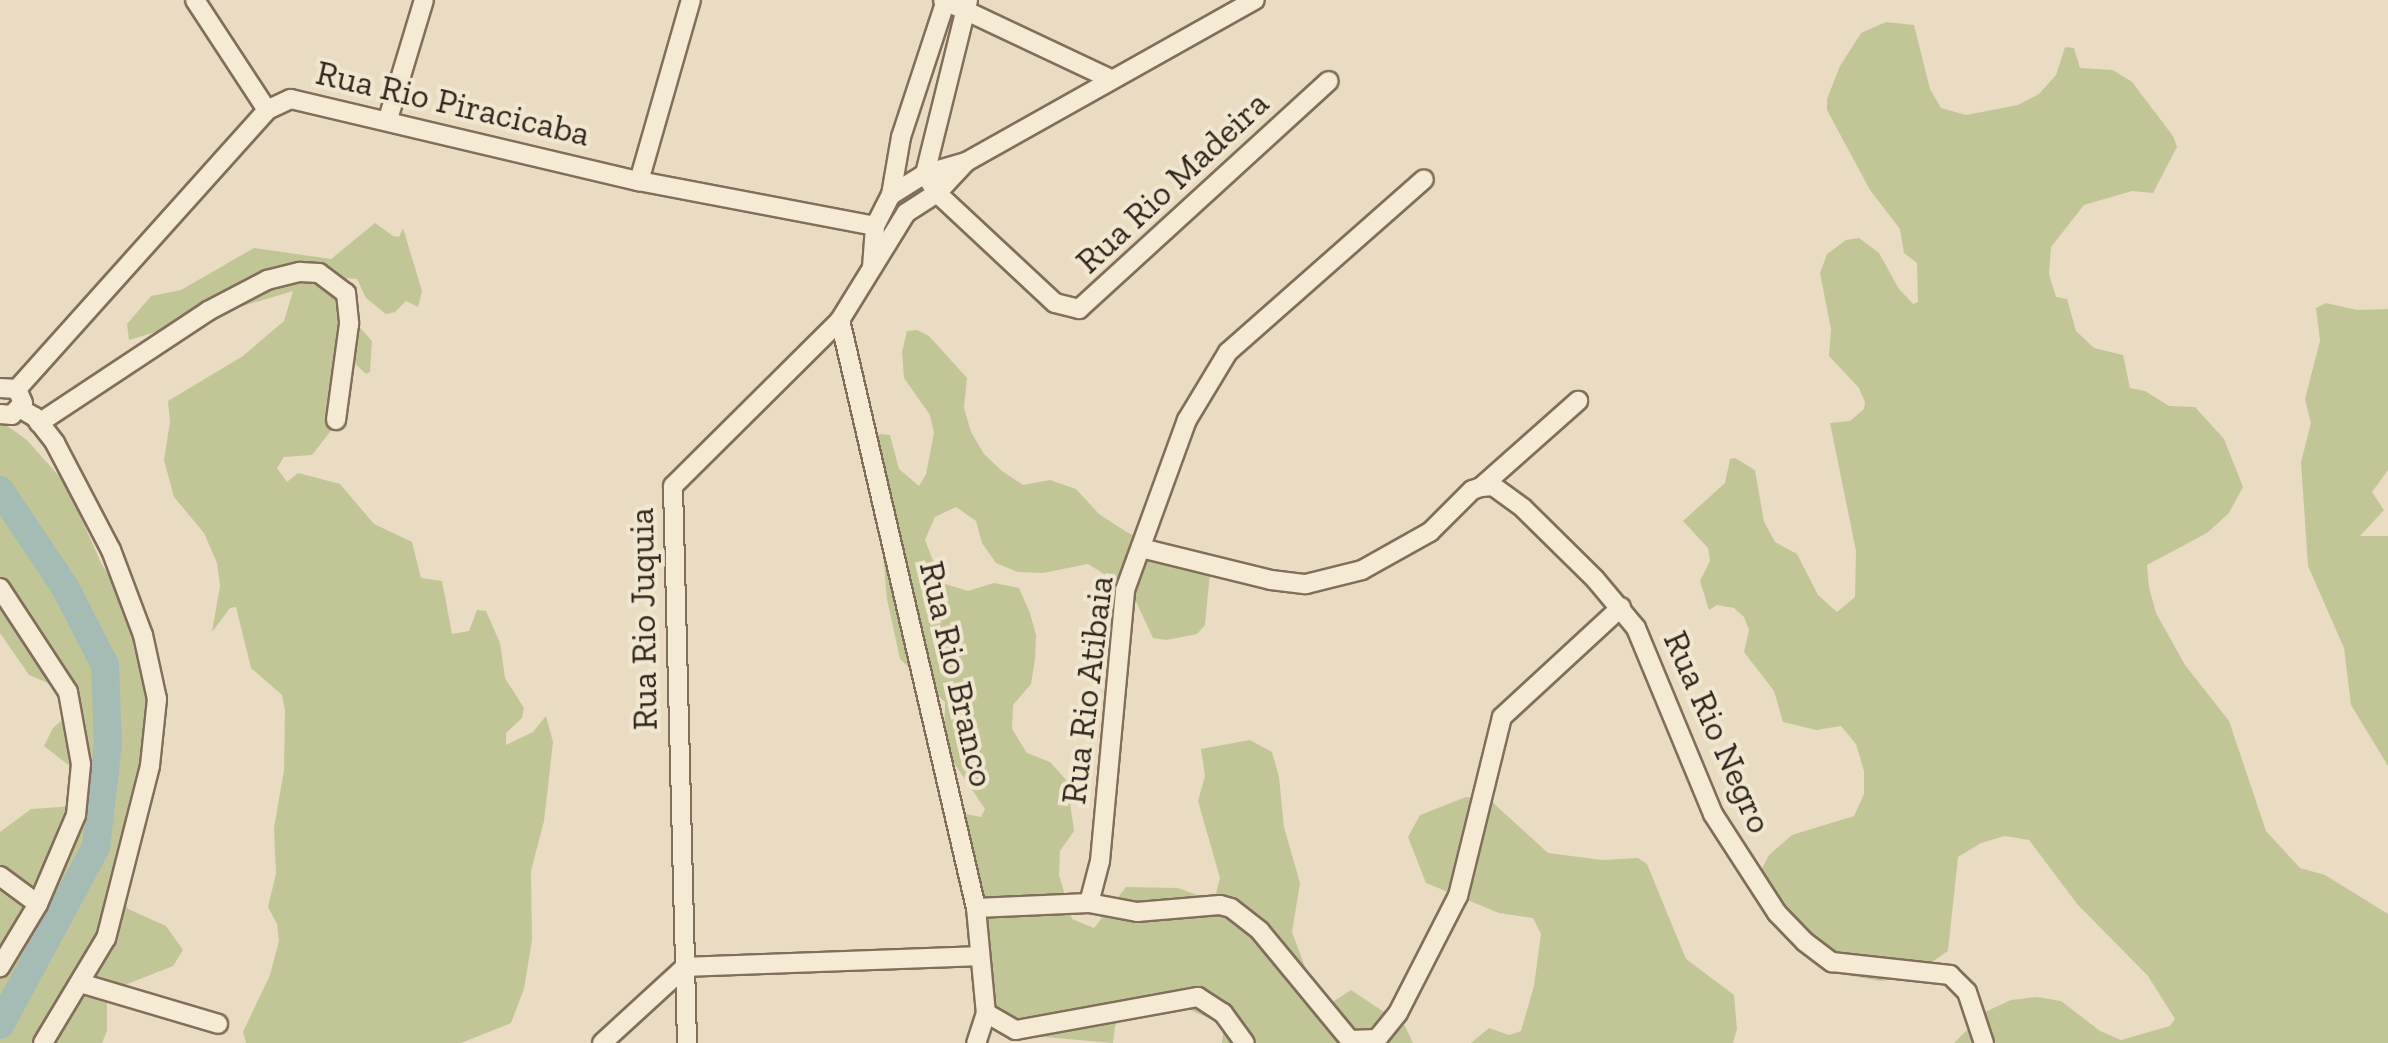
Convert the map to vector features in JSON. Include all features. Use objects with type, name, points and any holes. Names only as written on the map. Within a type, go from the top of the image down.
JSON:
[{"type":"street","points":[[195,0],[267,110]]},
{"type":"street","points":[[388,119],[424,0]]},
{"type":"street","points":[[639,180],[690,0]]},
{"type":"street","points":[[875,226],[891,195],[902,137],[945,0],[967,4],[1111,79]]},
{"type":"street","points":[[891,195],[926,174],[966,162],[1254,0]]},
{"type":"street","points":[[926,174],[967,4]]},
{"type":"street","name":"Rua Rio Madeira","points":[[926,174],[937,194],[1056,304],[1079,309],[1330,80]]},
{"type":"street","name":"Rua Rio Piracicaba","points":[[8,388],[267,110],[291,99],[639,180],[875,226]]},
{"type":"street","points":[[891,195],[906,214],[937,194],[966,162]]},
{"type":"street","name":"Rua Rio Atibaia","points":[[1089,902],[1100,861],[1125,590],[1187,420],[1228,352],[1424,178]]},
{"type":"street","name":"Rua Rio Juquia","points":[[687,1043],[674,486],[840,320],[906,214]]},
{"type":"street","name":"Rua Rio Juquia","points":[[871,274],[875,226]]},
{"type":"street","points":[[39,423],[208,310],[267,280],[300,272],[319,273],[346,293],[349,324],[336,420]]},
{"type":"street","name":"Rua Rio Branco","points":[[840,320],[976,908],[986,1013],[976,1043]]},
{"type":"street","points":[[0,414],[12,415],[21,408],[22,398],[8,388]]},
{"type":"street","points":[[1140,548],[1271,580],[1306,584],[1329,581],[1396,554],[1430,532],[1472,490],[1481,488],[1578,402]]},
{"type":"street","points":[[21,408],[39,423],[111,550],[143,635],[157,699],[150,766],[106,938],[43,1043]]},
{"type":"street","name":"Rua Rio Negro","points":[[1481,488],[1493,486],[1523,508],[1621,607],[1650,653],[1713,814],[1777,913],[1805,942],[1832,962],[1950,975],[1967,992],[1984,1043]]},
{"type":"street","points":[[0,588],[68,692],[81,764],[76,814],[38,904],[0,967]]},
{"type":"street","points":[[976,908],[1089,902],[1137,912],[1220,905],[1231,908],[1260,931],[1350,1040],[1377,1039],[1398,1012],[1458,896],[1502,717],[1621,607]]},
{"type":"street","points":[[0,876],[38,904]]},
{"type":"street","points":[[602,1043],[684,967],[980,956]]},
{"type":"street","points":[[80,983],[218,1024]]},
{"type":"street","points":[[986,1013],[1016,1030],[1198,997],[1222,1013],[1245,1043]]},
{"type":"green space","points":[[1886,22],[1914,25],[1930,89],[1941,108],[1966,115],[2018,105],[2039,94],[2056,75],[2065,47],[2074,48],[2080,68],[2113,70],[2132,82],[2173,136],[2177,147],[2153,193],[2132,191],[2084,205],[2051,247],[2049,274],[2056,297],[2067,299],[2076,331],[2094,348],[2123,355],[2130,388],[2145,391],[2169,406],[2195,407],[2224,439],[2243,487],[2229,513],[2207,533],[2147,565],[2156,613],[2185,665],[2229,721],[2266,831],[2300,868],[2325,875],[2388,914],[2388,1043],[1954,1043],[1985,1012],[2011,1000],[2037,997],[2061,1001],[2100,1031],[2121,1040],[2170,1026],[2175,1019],[2148,976],[2078,905],[2029,840],[2005,836],[1981,843],[1958,857],[1948,951],[1910,977],[1881,981],[1833,973],[1791,944],[1765,906],[1757,878],[1769,855],[1792,835],[1854,816],[1864,794],[1864,771],[1856,744],[1841,726],[1816,730],[1783,722],[1774,691],[1744,652],[1749,630],[1744,617],[1734,608],[1717,605],[1709,610],[1700,581],[1710,561],[1708,548],[1683,521],[1725,483],[1730,459],[1735,458],[1755,470],[1764,522],[1775,542],[1797,554],[1818,595],[1837,612],[1855,597],[1856,551],[1830,423],[1850,421],[1864,409],[1865,402],[1859,388],[1829,356],[1831,329],[1820,273],[1827,254],[1846,240],[1859,238],[1879,253],[1899,289],[1913,304],[1918,302],[1917,263],[1904,253],[1900,229],[1870,190],[1827,110],[1827,99],[1840,66],[1861,33]]},
{"type":"green space","points":[[375,223],[393,236],[399,237],[403,228],[422,291],[418,307],[406,301],[395,312],[386,314],[366,298],[357,279],[347,278],[336,301],[372,341],[370,372],[366,374],[350,359],[345,382],[350,397],[344,414],[312,455],[284,457],[277,468],[287,482],[298,473],[340,484],[374,524],[412,542],[421,578],[442,581],[452,634],[469,631],[477,610],[486,611],[500,643],[505,678],[524,708],[522,718],[506,733],[506,745],[533,732],[546,716],[553,742],[544,821],[531,871],[532,940],[524,989],[511,1023],[461,1043],[246,1043],[243,1032],[270,975],[279,941],[277,924],[268,907],[276,874],[274,828],[284,770],[285,710],[282,695],[251,668],[236,607],[230,608],[212,632],[220,586],[217,563],[204,533],[174,497],[164,460],[170,422],[168,401],[243,356],[284,321],[293,291],[129,340],[127,324],[151,296],[181,290],[254,248],[331,259]]},
{"type":"green space","points":[[2326,303],[2357,310],[2388,309],[2388,470],[2372,492],[2384,510],[2360,536],[2388,536],[2388,766],[2351,705],[2344,648],[2308,566],[2301,462],[2311,423],[2305,399],[2320,341],[2316,308]]},
{"type":"green space","points":[[917,330],[929,336],[967,378],[964,408],[971,432],[984,454],[1002,471],[1023,485],[1050,480],[1076,489],[1099,514],[1128,533],[1211,561],[1205,625],[1197,634],[1166,640],[1153,638],[1131,591],[1088,564],[1043,573],[1018,572],[996,563],[982,543],[976,521],[956,507],[935,517],[925,540],[942,583],[968,591],[994,583],[1019,588],[1030,613],[1036,635],[1035,659],[1031,684],[1013,705],[1012,729],[1027,753],[1050,762],[1067,781],[1074,831],[1060,851],[1059,875],[1072,919],[1094,928],[1126,887],[1178,888],[1214,901],[1220,878],[1198,801],[1205,776],[1201,749],[1250,740],[1272,752],[1279,777],[1284,827],[1300,883],[1292,932],[1319,1004],[1331,1003],[1351,990],[1405,1026],[1413,1043],[1222,1043],[1224,1025],[1152,993],[1126,1008],[1115,1026],[1113,1043],[1009,1034],[980,992],[969,942],[982,901],[956,812],[981,817],[985,809],[944,748],[945,702],[900,659],[887,599],[873,442],[879,434],[890,435],[899,469],[919,486],[926,474],[934,433],[930,415],[904,378],[902,352],[907,331]]},
{"type":"green space","points":[[0,421],[27,440],[66,484],[101,563],[125,600],[153,682],[123,901],[128,909],[166,926],[183,950],[173,966],[107,992],[107,1031],[102,1043],[0,1043],[0,832],[31,809],[75,806],[76,771],[44,746],[53,728],[69,714],[68,703],[48,683],[29,675],[0,633]]},
{"type":"green space","points":[[1466,797],[1490,800],[1548,853],[1602,860],[1638,858],[1647,864],[1686,959],[1734,995],[1737,1029],[1733,1043],[1471,1043],[1489,1028],[1509,1035],[1521,1031],[1534,986],[1541,934],[1533,918],[1499,913],[1426,883],[1408,837],[1420,815]]},
{"type":"waterway","points":[[0,490],[65,587],[105,665],[108,744],[96,847],[0,1025]]}]
